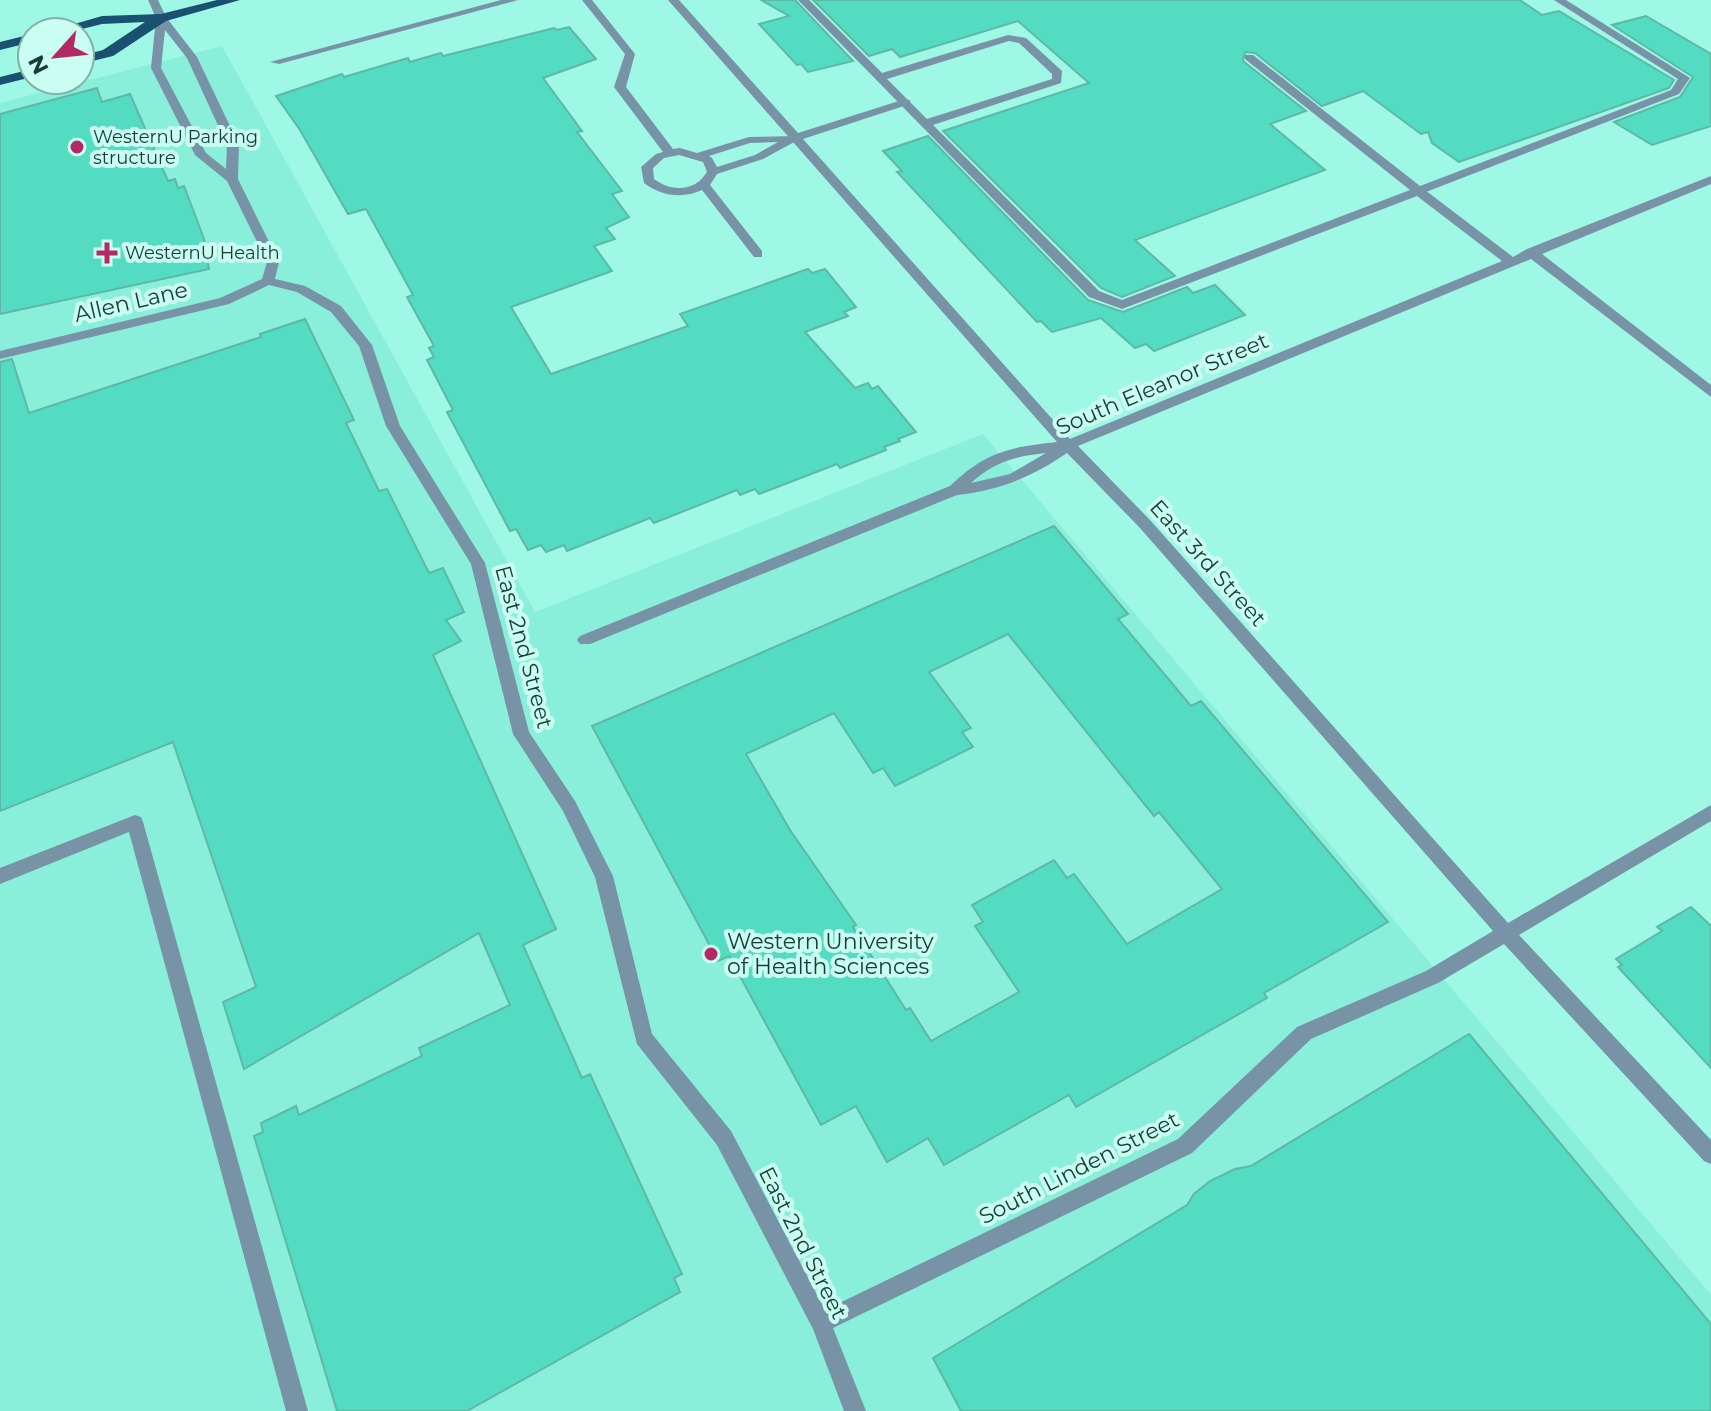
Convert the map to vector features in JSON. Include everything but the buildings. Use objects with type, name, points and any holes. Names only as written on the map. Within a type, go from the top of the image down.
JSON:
[{"type":"main road","points":[[96,22],[161,18],[233,0]]},
{"type":"main road","points":[[96,56],[108,53],[161,18]]},
{"type":"street","points":[[153,0],[161,18],[192,57],[233,145],[232,179]]},
{"type":"street","points":[[275,62],[513,0]]},
{"type":"street","points":[[587,0],[630,54],[620,87],[670,153]]},
{"type":"street","name":"East 3rd Street","points":[[673,0],[1068,445],[1145,524],[1505,932],[1711,1154]]},
{"type":"street","points":[[803,0],[1094,294],[1122,305],[1421,193],[1675,92],[1684,78],[1559,0]]},
{"type":"street","points":[[161,18],[156,68],[201,155],[232,179],[273,262],[268,281]]},
{"type":"street","points":[[882,77],[1008,38],[1022,40],[1058,73],[1057,81],[927,123]]},
{"type":"street","points":[[1249,57],[1510,261]]},
{"type":"street","points":[[794,138],[749,140],[701,155],[670,153],[647,167],[648,180],[662,190],[695,189],[704,185],[713,172],[759,157],[794,138],[906,102]]},
{"type":"street","points":[[701,155],[712,165],[713,172]]},
{"type":"street","name":"South Eleanor Street","points":[[585,640],[955,490],[996,487],[1027,474],[1068,445],[1711,180]]},
{"type":"street","points":[[704,185],[758,254]]},
{"type":"street","points":[[1531,252],[1711,392]]},
{"type":"street","name":"Allen Lane","points":[[0,355],[224,301],[268,281]]},
{"type":"street","name":"East 2nd Street","points":[[268,281],[301,289],[336,309],[365,345],[393,426],[478,563],[521,734],[569,806],[604,876],[644,1038],[724,1138],[821,1323],[855,1411]]},
{"type":"street","points":[[955,490],[980,464],[1009,453],[1068,445]]},
{"type":"street","name":"South Linden Street","points":[[821,1323],[1185,1146],[1304,1033],[1432,977],[1711,812]]},
{"type":"street","points":[[0,876],[135,822],[297,1411]]},
{"type":"shaded area","name":"Western University of Health Sciences","points":[[222,46],[535,612],[983,434],[1711,1295],[1711,1411],[0,1411],[0,103],[27,96],[96,96],[96,78]]},
{"type":"place","name":"WesternU Parking structure","points":[[77,147]]},
{"type":"place","name":"WesternU Health","points":[[107,253]]},
{"type":"place","name":"Western University of Health Sciences","points":[[711,954]]}]
